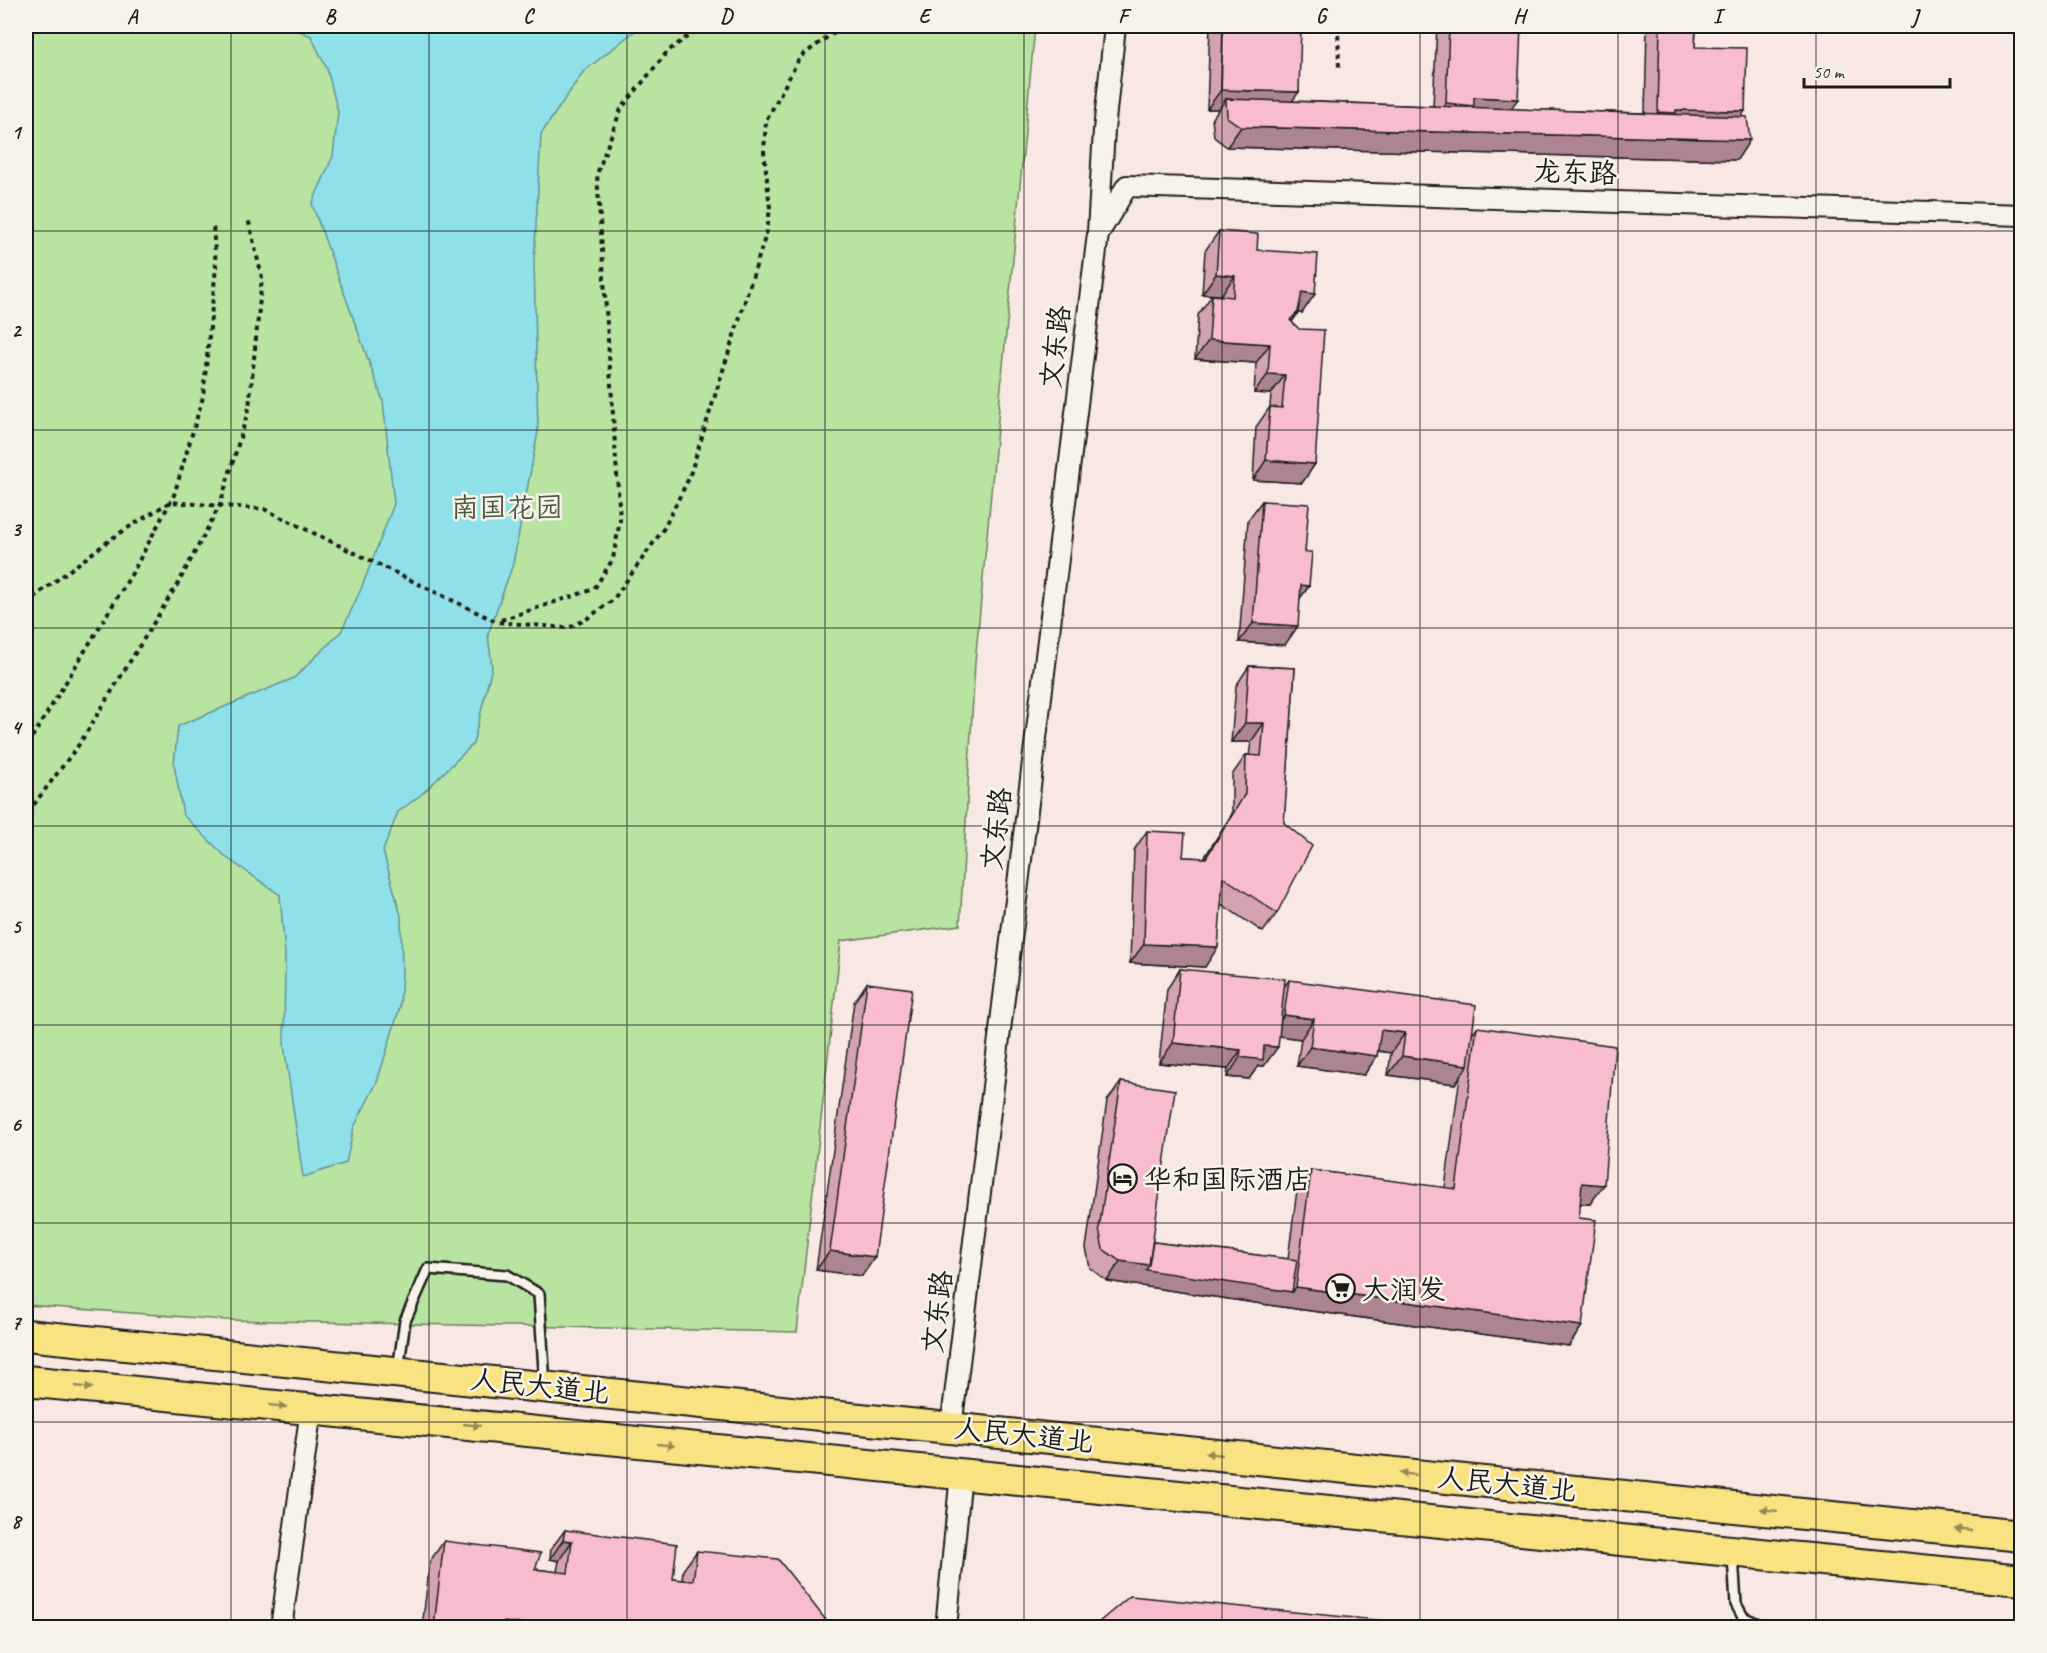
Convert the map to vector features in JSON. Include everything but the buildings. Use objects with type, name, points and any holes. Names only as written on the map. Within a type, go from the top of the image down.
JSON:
[{"type":"main road","name":"人民大道北","points":[[26,1335],[2022,1536]]},
{"type":"main road","name":"人民大道北","points":[[26,1381],[2022,1580]]},
{"type":"street","name":"文东路","points":[[951,1428],[1097,238],[1104,130],[1115,26]]},
{"type":"street","name":"文东路","points":[[1097,238],[1127,186]]},
{"type":"street","name":"龙东路","points":[[1127,186],[2022,215]]},
{"type":"street","points":[[281,1628],[311,1409]]},
{"type":"street","points":[[946,1628],[961,1474]]},
{"type":"lane","points":[[397,1372],[405,1321],[428,1269],[507,1275],[539,1294],[545,1387]]},
{"type":"lane","points":[[1733,1551],[1736,1604],[1743,1617],[1767,1628]]},
{"type":"path","points":[[497,622],[594,589],[613,559],[620,520],[597,174],[621,109],[668,51],[702,26]]},
{"type":"path","points":[[26,603],[118,534],[170,502],[264,509],[497,622],[568,628],[585,620],[613,600],[664,528],[689,478],[767,231],[770,208],[764,151],[766,121],[800,57],[843,26]]},
{"type":"path","points":[[1338,26],[1339,69]]},
{"type":"path","points":[[26,821],[32,807],[80,743],[180,580],[220,505],[251,396],[262,278],[249,218]]},
{"type":"path","points":[[26,744],[35,733],[134,570],[170,502],[203,397],[216,267],[213,225]]},
{"type":"green space","name":"南国花园","points":[[26,26],[1035,26],[975,663],[960,925],[841,941],[797,1332],[225,1320],[26,1305]]},
{"type":"water","points":[[288,26],[641,26],[583,72],[541,134],[534,262],[538,432],[513,564],[488,634],[492,667],[473,744],[422,794],[398,812],[383,851],[401,916],[400,1007],[377,1082],[354,1127],[346,1163],[303,1177],[284,1045],[285,954],[280,895],[227,858],[183,815],[174,764],[178,726],[294,678],[341,632],[361,589],[394,504],[383,401],[312,204],[333,156],[338,112],[327,69],[311,36]]},
{"type":"place","name":"华和国际酒店","points":[[1123,1179]]},
{"type":"place","name":"大润发","points":[[1341,1289]]}]
